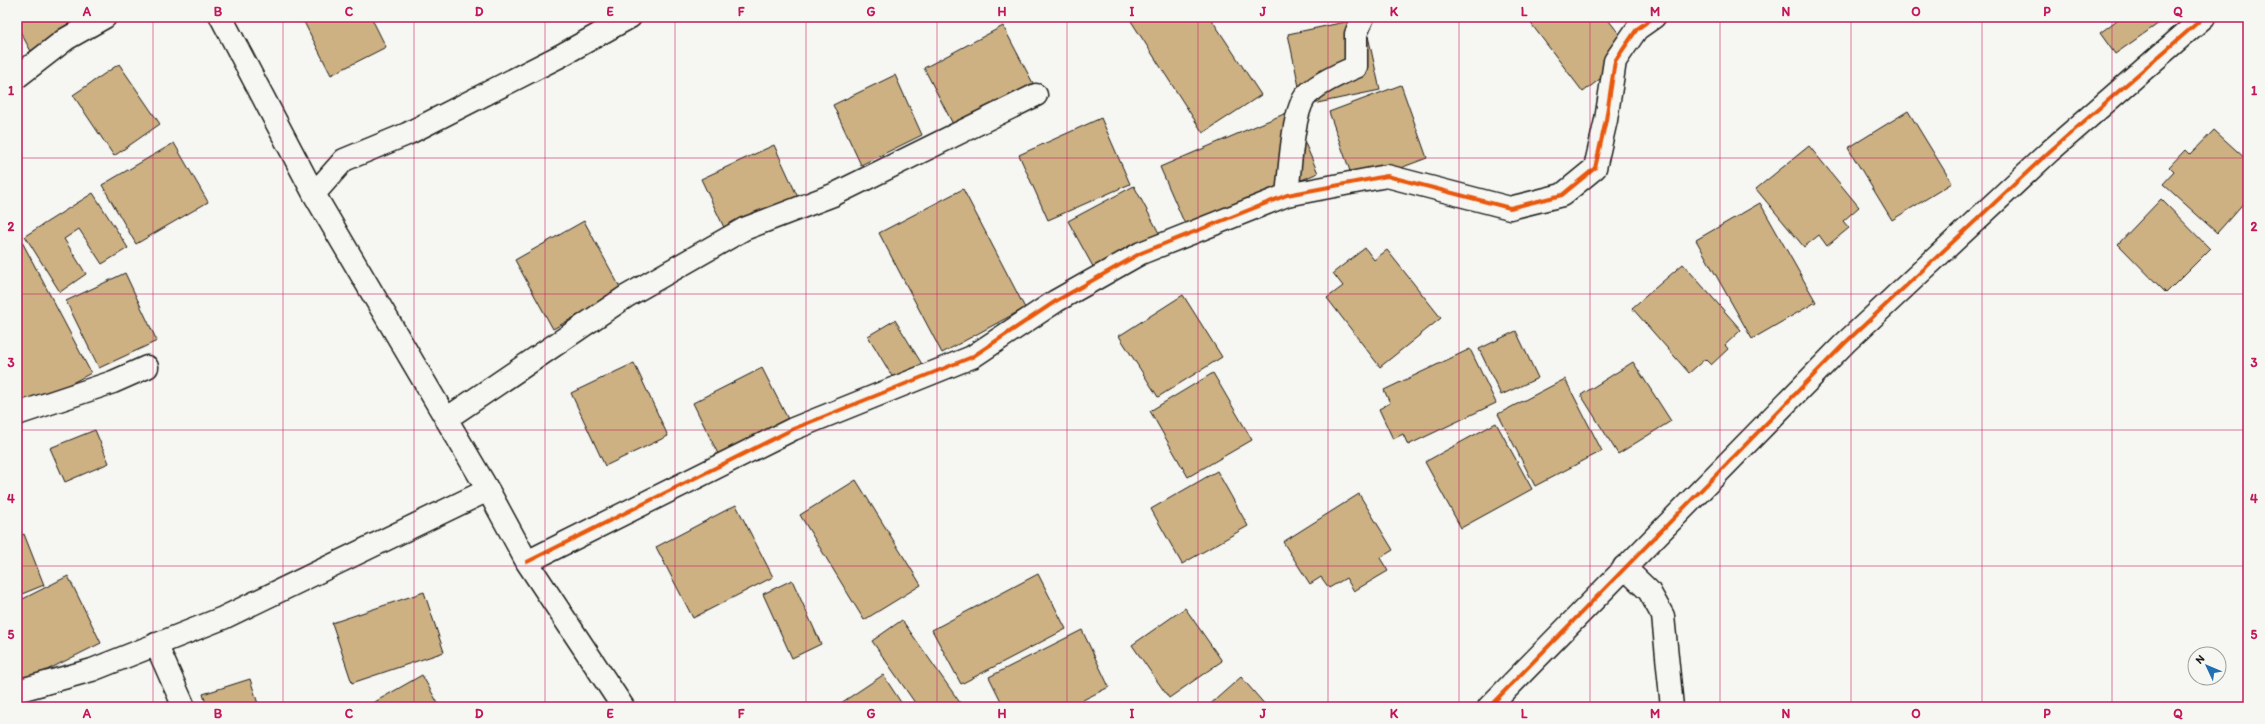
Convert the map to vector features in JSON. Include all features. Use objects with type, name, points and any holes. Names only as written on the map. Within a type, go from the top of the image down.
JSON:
[{"type":"street","points":[[17,77],[66,39],[105,17]]},
{"type":"street","points":[[221,17],[314,194],[488,490],[527,562],[623,707]]},
{"type":"street","points":[[314,194],[344,160],[407,134],[560,56],[630,17]]},
{"type":"street","points":[[1288,195],[1295,127],[1305,97],[1332,76],[1356,67],[1356,34],[1363,17]]},
{"type":"street","points":[[527,562],[793,429],[972,357],[1056,301],[1141,252],[1288,195],[1387,176],[1510,208],[1562,195],[1595,168],[1606,120],[1615,61],[1637,29],[1654,17]]},
{"type":"street","points":[[1489,707],[1845,343],[2050,151],[2195,19]]},
{"type":"street","points":[[446,419],[627,296],[744,229],[833,195],[1036,95]]},
{"type":"street","points":[[17,414],[113,382],[147,367]]},
{"type":"street","points":[[17,691],[92,670],[223,618],[488,490]]},
{"type":"street","points":[[1624,568],[1649,591],[1663,616],[1672,707]]},
{"type":"street","points":[[156,644],[184,707]]},
{"type":"building","points":[[17,17],[105,17],[38,64],[17,26]]},
{"type":"building","points":[[371,17],[386,47],[331,75],[302,18]]},
{"type":"building","points":[[1138,17],[1210,17],[1261,95],[1203,133],[1131,21]]},
{"type":"building","points":[[1526,17],[1606,17],[1634,53],[1583,92]]},
{"type":"building","points":[[2121,17],[2159,17],[2162,21],[2115,54],[2100,33]]},
{"type":"building","points":[[1364,18],[1380,90],[1303,106],[1288,34]]},
{"type":"building","points":[[1003,26],[1036,89],[956,130],[924,68]]},
{"type":"building","points":[[119,64],[160,124],[114,156],[73,95]]},
{"type":"building","points":[[895,75],[922,135],[861,165],[833,105]]},
{"type":"building","points":[[1401,85],[1427,158],[1355,185],[1329,112]]},
{"type":"building","points":[[1291,111],[1318,173],[1187,229],[1160,167]]},
{"type":"building","points":[[1908,111],[1952,183],[1892,220],[1848,148]]},
{"type":"building","points":[[1101,118],[1130,184],[1048,220],[1019,155]]},
{"type":"building","points":[[2214,130],[2248,161],[2248,198],[2217,233],[2163,184],[2174,172],[2169,167],[2185,150],[2190,155]]},
{"type":"building","points":[[174,143],[208,202],[136,244],[102,185]]},
{"type":"building","points":[[774,145],[801,204],[729,238],[701,179]]},
{"type":"building","points":[[1809,146],[1859,207],[1843,221],[1849,228],[1827,246],[1819,235],[1804,247],[1756,189]]},
{"type":"building","points":[[1134,186],[1167,248],[1102,283],[1068,221]]},
{"type":"building","points":[[963,189],[1025,308],[942,353],[879,233]]},
{"type":"building","points":[[93,193],[128,248],[102,264],[79,229],[64,239],[86,274],[60,292],[25,236]]},
{"type":"building","points":[[2161,199],[2210,249],[2166,293],[2118,244]]},
{"type":"building","points":[[1760,203],[1816,302],[1752,339],[1696,240]]},
{"type":"building","points":[[584,221],[622,291],[553,329],[515,260]]},
{"type":"building","points":[[20,238],[91,373],[19,411],[17,406],[17,240]]},
{"type":"building","points":[[1365,248],[1374,260],[1387,250],[1441,318],[1380,367],[1327,298],[1343,286],[1333,273]]},
{"type":"building","points":[[1683,264],[1741,330],[1725,345],[1728,349],[1711,365],[1705,359],[1689,373],[1632,308]]},
{"type":"building","points":[[125,273],[157,341],[99,368],[66,301]]},
{"type":"building","points":[[1183,295],[1222,357],[1158,397],[1119,336]]},
{"type":"building","points":[[895,320],[925,369],[898,386],[868,336]]},
{"type":"building","points":[[1516,331],[1538,378],[1501,395],[1479,349]]},
{"type":"building","points":[[1470,349],[1496,403],[1408,445],[1403,434],[1393,439],[1379,409],[1390,403],[1384,390]]},
{"type":"building","points":[[1633,362],[1671,421],[1618,454],[1581,395]]},
{"type":"building","points":[[634,363],[668,436],[605,466],[571,393]]},
{"type":"building","points":[[762,368],[793,429],[723,464],[693,403]]},
{"type":"building","points":[[1213,373],[1252,440],[1188,477],[1150,411]]},
{"type":"building","points":[[1565,379],[1602,451],[1535,486],[1498,414]]},
{"type":"building","points":[[1496,423],[1532,489],[1461,528],[1425,462]]},
{"type":"building","points":[[95,430],[109,463],[65,482],[50,448]]},
{"type":"building","points":[[1217,471],[1248,526],[1182,564],[1151,509]]},
{"type":"building","points":[[856,480],[921,585],[864,620],[800,515]]},
{"type":"building","points":[[1359,494],[1393,550],[1380,558],[1388,571],[1354,591],[1346,578],[1329,588],[1321,577],[1310,584],[1283,542]]},
{"type":"building","points":[[736,505],[773,577],[693,618],[656,547]]},
{"type":"building","points":[[24,534],[44,585],[17,596],[17,537]]},
{"type":"building","points":[[1038,574],[1066,629],[961,684],[932,630]]},
{"type":"building","points":[[68,576],[101,643],[17,685],[17,602]]},
{"type":"building","points":[[792,580],[821,644],[792,658],[763,594]]},
{"type":"building","points":[[424,592],[444,652],[352,683],[332,623]]},
{"type":"building","points":[[1185,608],[1222,661],[1169,698],[1132,645]]},
{"type":"building","points":[[902,620],[963,707],[918,707],[872,641]]},
{"type":"building","points":[[1082,630],[1109,687],[1069,707],[1004,707],[989,677]]},
{"type":"building","points":[[422,675],[440,707],[366,707]]},
{"type":"building","points":[[883,675],[904,707],[835,707]]},
{"type":"building","points":[[1241,677],[1267,707],[1207,707]]},
{"type":"building","points":[[250,679],[259,707],[207,707],[203,694]]},
{"type":"building","points":[[190,694],[195,707],[155,707]]},
{"type":"cycle path","points":[[527,562],[793,429],[972,357],[1056,301],[1141,253],[1287,195],[1387,176],[1510,208],[1562,195],[1595,168],[1606,120],[1615,61],[1637,29],[1654,17]]},
{"type":"cycle path","points":[[1489,707],[1845,343],[2050,151],[2204,17]]}]
